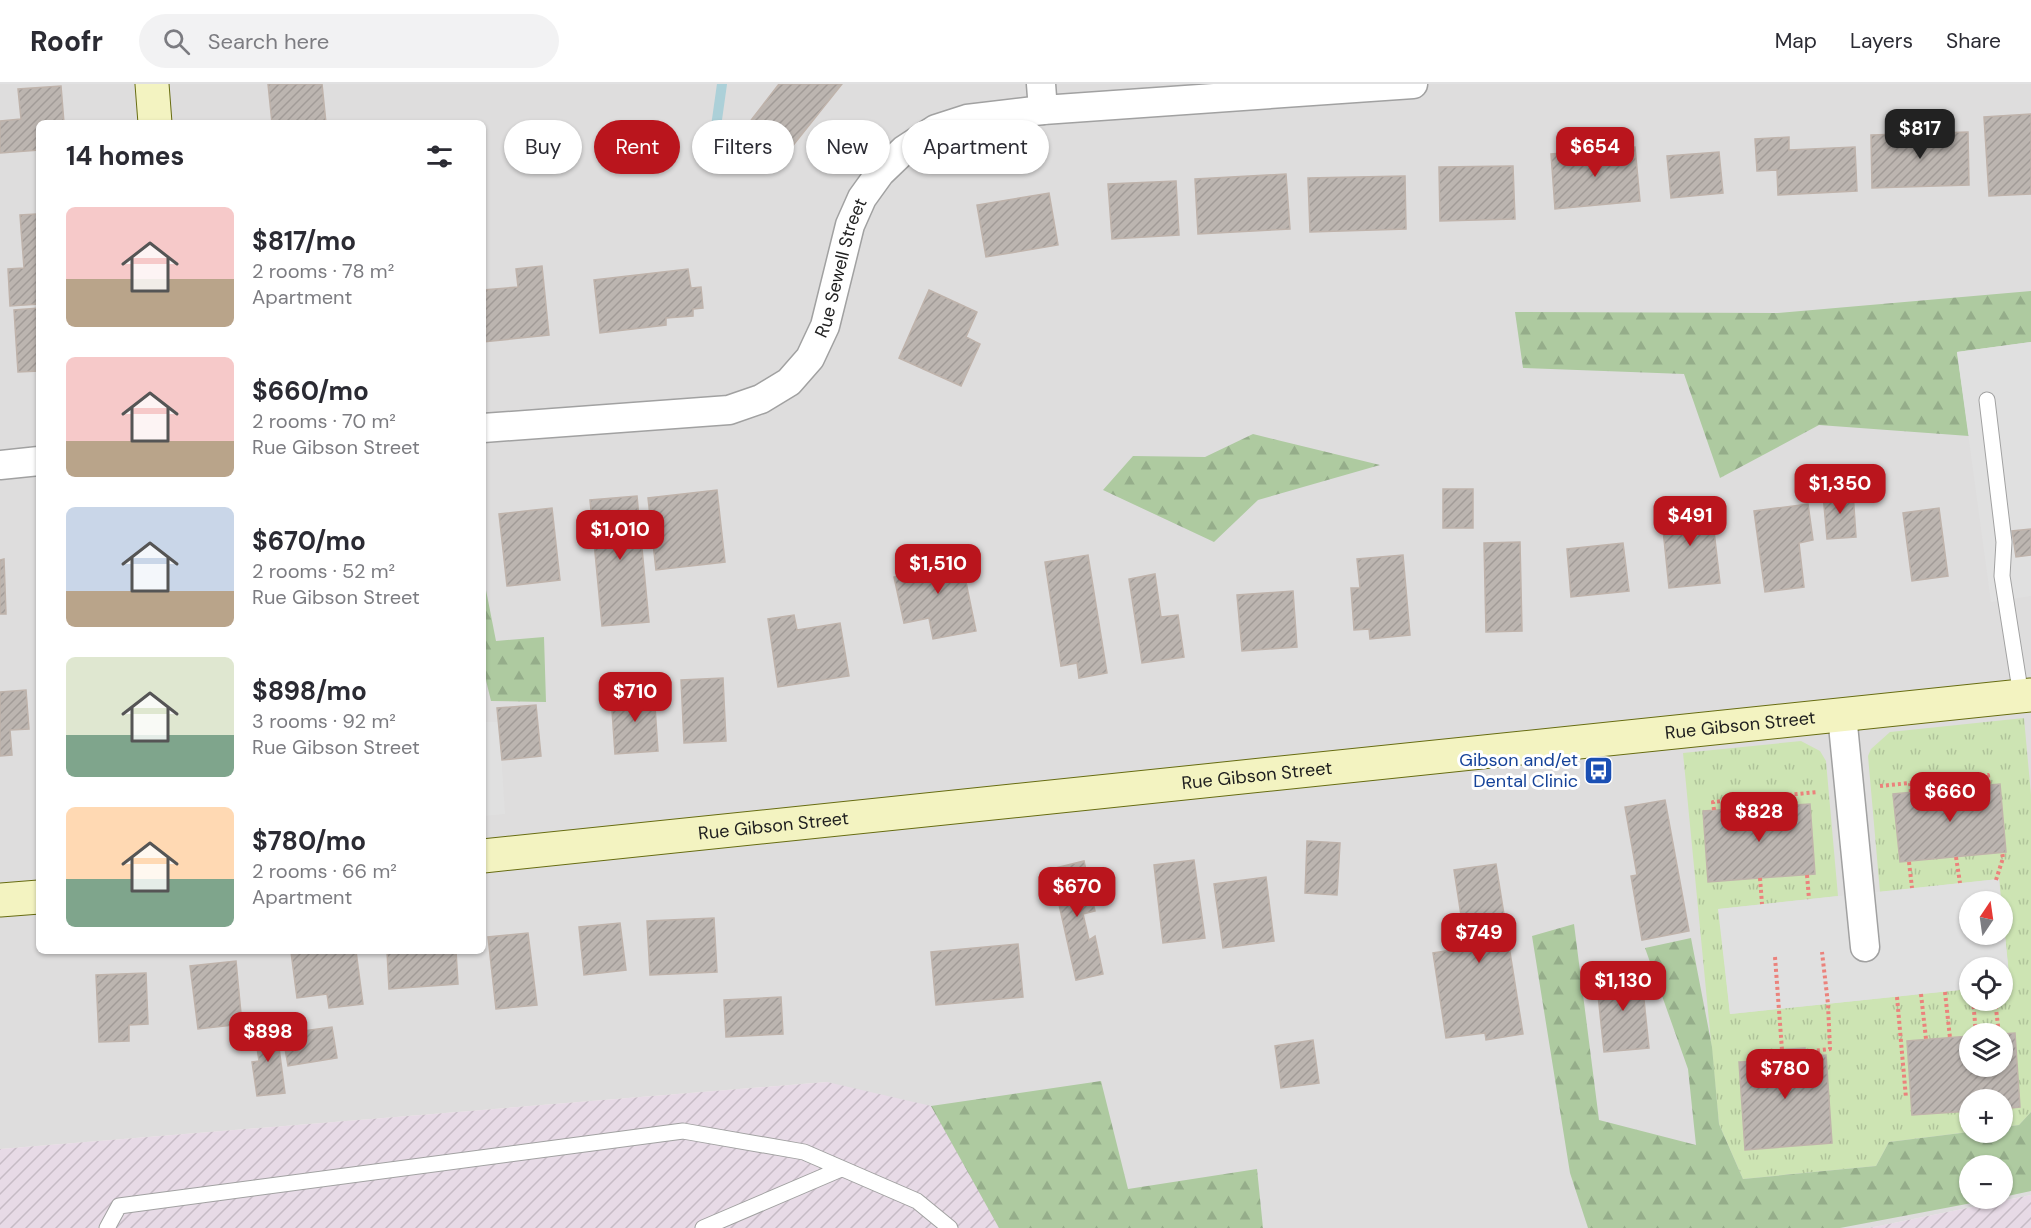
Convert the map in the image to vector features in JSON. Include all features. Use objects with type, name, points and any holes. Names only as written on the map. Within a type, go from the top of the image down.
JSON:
[{"type":"main road","points":[[152,84],[155,120]]},
{"type":"main road","name":"Rue Gibson Street","points":[[486,856],[2026,695]]},
{"type":"main road","points":[[0,900],[36,897]]},
{"type":"street","name":"Rue Sewell Street","points":[[486,428],[729,410],[760,399],[789,382],[810,358],[825,326],[850,225],[862,198],[880,173],[904,150],[936,129],[1042,97],[1413,84]]},
{"type":"street","points":[[0,465],[36,461]]},
{"type":"street","points":[[1842,715],[1865,947]]},
{"type":"lane","points":[[1987,400],[2004,542],[2002,576],[2026,695]]},
{"type":"lane","points":[[107,1228],[119,1206],[683,1131],[804,1152],[917,1201],[950,1228]]},
{"type":"lane","points":[[703,1228],[841,1168]]},
{"type":"path","points":[[1960,777],[1962,788]]},
{"type":"path","points":[[1935,780],[1936,790]]},
{"type":"path","points":[[1910,783],[1911,793]]},
{"type":"path","points":[[1790,795],[1791,805]]},
{"type":"path","points":[[1765,797],[1766,807]]},
{"type":"path","points":[[1739,800],[1740,808]]},
{"type":"path","points":[[1996,880],[2003,858],[2002,852]]},
{"type":"path","points":[[1956,857],[1960,883]]},
{"type":"path","points":[[1910,861],[1912,888]]},
{"type":"path","points":[[1807,875],[1809,899]]},
{"type":"path","points":[[1760,878],[1762,904]]},
{"type":"path","points":[[1805,1052],[1830,1049],[1822,952]]},
{"type":"path","points":[[1775,957],[1782,1050]]},
{"type":"path","points":[[1945,992],[1950,1038]]},
{"type":"path","points":[[1921,994],[1926,1039]]},
{"type":"path","points":[[1897,997],[1906,1098]]},
{"type":"shaded area","points":[[0,84],[2031,84],[2031,1195],[2013,1199],[2013,1155],[1959,1155],[1959,1209],[1962,1209],[1869,1228],[1063,1228],[827,1082],[0,1149]]},
{"type":"shaded area","points":[[2031,342],[2031,529],[2013,531],[2031,555],[2031,596],[1991,602],[1957,352]]},
{"type":"shaded area","points":[[486,722],[499,722],[505,814],[486,816]]},
{"type":"shaded area","points":[[1999,879],[2000,891],[1959,891],[1959,945],[2006,945],[2007,957],[1959,957],[1959,990],[1730,1014],[1718,909]]},
{"type":"shaded area","points":[[827,1082],[931,1106],[1063,1228],[0,1228],[0,1149]]},
{"type":"shaded area","points":[[2031,1195],[2031,1228],[1869,1228],[1962,1209],[2013,1209],[2013,1199]]},
{"type":"green space","points":[[2031,291],[2031,342],[1957,352],[1969,436],[1819,425],[1720,478],[1684,374],[1523,368],[1515,312],[1778,313]]},
{"type":"green space","points":[[1253,434],[1380,465],[1258,500],[1214,542],[1103,490],[1133,456],[1205,457]]},
{"type":"green space","points":[[486,590],[496,641],[544,637],[546,702],[491,701],[486,680]]},
{"type":"green space","points":[[2024,718],[2031,795],[2031,1112],[2019,1125],[2013,1126],[2013,1108],[2020,1107],[2013,1023],[1959,1023],[1959,1037],[1908,1041],[1912,1115],[1959,1112],[1959,1133],[1889,1142],[1876,1166],[1743,1179],[1719,1124],[1683,753],[1801,741],[1820,751],[1826,761],[1838,896],[1719,909],[1730,1014],[1959,990],[1959,1011],[2013,1011],[2013,957],[2007,957],[2006,945],[2013,945],[2013,891],[2000,891],[1999,879],[1880,892],[1868,756],[1871,749],[1890,732]],"holes":[[[2000,784],[2006,852],[1900,862],[1893,794]],[[1810,804],[1815,874],[1708,882],[1703,812]],[[1804,1048],[1805,1057],[1826,1055],[1832,1143],[1745,1149],[1739,1062],[1760,1061],[1760,1051]]]},
{"type":"green space","points":[[1574,924],[1599,1120],[1696,1145],[1688,1069],[1645,948],[1691,938],[1712,1047],[1719,1124],[1743,1179],[1876,1166],[1889,1142],[1959,1133],[1959,1143],[2013,1143],[2013,1126],[2019,1125],[2031,1112],[2031,1191],[2013,1195],[2013,1155],[1959,1155],[1959,1205],[1840,1228],[1588,1228],[1570,1173],[1532,936]]},
{"type":"green space","points":[[1101,1081],[1128,1189],[1257,1169],[1263,1228],[999,1228],[931,1106]]},
{"type":"building","points":[[268,84],[322,84],[326,120],[272,120]]},
{"type":"building","points":[[779,84],[842,84],[813,120],[806,120],[806,129],[794,144],[794,120],[751,120]]},
{"type":"building","points":[[61,86],[64,120],[36,120],[36,150],[0,153],[0,121],[21,119],[18,89]]},
{"type":"building","points":[[2031,114],[2031,194],[1989,196],[1984,117]]},
{"type":"building","points":[[1968,132],[1969,185],[1872,188],[1871,135]]},
{"type":"building","points":[[1789,137],[1789,150],[1855,147],[1857,191],[1778,195],[1777,170],[1757,171],[1755,139]]},
{"type":"building","points":[[1635,147],[1640,201],[1555,209],[1551,154]]},
{"type":"building","points":[[1719,152],[1723,193],[1671,198],[1667,156]]},
{"type":"building","points":[[1513,166],[1515,219],[1440,221],[1439,167]]},
{"type":"building","points":[[1286,174],[1290,229],[1198,234],[1195,179]]},
{"type":"building","points":[[1405,176],[1406,229],[1310,232],[1308,178]]},
{"type":"building","points":[[1176,181],[1179,235],[1112,239],[1108,184]]},
{"type":"building","points":[[1049,193],[1058,245],[986,257],[977,205]]},
{"type":"building","points":[[36,214],[36,304],[10,306],[8,269],[24,268],[20,215]]},
{"type":"building","points":[[542,266],[549,335],[486,342],[486,290],[518,287],[516,269]]},
{"type":"building","points":[[688,269],[691,288],[701,287],[703,308],[693,309],[693,316],[666,318],[666,325],[600,333],[594,280]]},
{"type":"building","points":[[929,290],[977,312],[966,337],[980,344],[961,386],[899,358]]},
{"type":"building","points":[[36,308],[36,371],[18,372],[14,310]]},
{"type":"building","points":[[1443,489],[1473,489],[1473,528],[1443,528]]},
{"type":"building","points":[[717,490],[725,562],[656,570],[648,498]]},
{"type":"building","points":[[1853,492],[1856,537],[1827,539],[1823,494]]},
{"type":"building","points":[[637,496],[649,622],[602,626],[590,500]]},
{"type":"building","points":[[1808,504],[1813,540],[1799,543],[1804,587],[1765,592],[1754,511]]},
{"type":"building","points":[[1711,505],[1720,583],[1669,588],[1661,510]]},
{"type":"building","points":[[552,508],[560,580],[507,586],[499,514]]},
{"type":"building","points":[[1939,508],[1948,576],[1912,581],[1903,513]]},
{"type":"building","points":[[2031,529],[2031,555],[2016,557],[2012,531]]},
{"type":"building","points":[[1520,542],[1522,631],[1486,632],[1484,543]]},
{"type":"building","points":[[1623,543],[1629,591],[1571,597],[1567,549]]},
{"type":"building","points":[[959,548],[976,631],[933,639],[929,618],[904,623],[894,577],[927,570],[924,555]]},
{"type":"building","points":[[1088,555],[1107,673],[1079,678],[1077,663],[1061,666],[1045,562]]},
{"type":"building","points":[[1403,555],[1410,635],[1370,639],[1369,629],[1354,630],[1351,588],[1360,588],[1357,559]]},
{"type":"building","points":[[4,559],[6,614],[0,614],[0,560]]},
{"type":"building","points":[[1155,574],[1161,617],[1178,615],[1184,657],[1142,663],[1129,579]]},
{"type":"building","points":[[1293,591],[1297,647],[1242,651],[1237,595]]},
{"type":"building","points":[[794,615],[797,630],[840,623],[849,676],[778,687],[768,619]]},
{"type":"building","points":[[723,678],[726,741],[684,743],[681,680]]},
{"type":"building","points":[[26,690],[29,729],[10,730],[12,755],[0,756],[0,692]]},
{"type":"building","points":[[654,692],[658,751],[615,754],[611,696]]},
{"type":"building","points":[[536,705],[541,756],[502,760],[497,708]]},
{"type":"building","points":[[2000,784],[2006,852],[1900,862],[1893,794]]},
{"type":"building","points":[[1665,800],[1689,931],[1642,940],[1631,876],[1637,875],[1625,807]]},
{"type":"building","points":[[1810,804],[1815,874],[1708,882],[1703,811]]},
{"type":"building","points":[[1307,841],[1340,843],[1337,895],[1305,893]]},
{"type":"building","points":[[1194,860],[1205,938],[1163,943],[1154,865]]},
{"type":"building","points":[[1084,861],[1095,911],[1083,914],[1089,940],[1095,936],[1103,974],[1076,980],[1051,869]]},
{"type":"building","points":[[1496,864],[1523,1034],[1486,1040],[1485,1033],[1446,1038],[1433,953],[1466,948],[1454,870]]},
{"type":"building","points":[[1266,877],[1274,941],[1223,948],[1214,884]]},
{"type":"building","points":[[714,918],[717,972],[650,975],[647,921]]},
{"type":"building","points":[[620,923],[626,970],[584,975],[579,927]]},
{"type":"building","points":[[528,933],[537,1005],[496,1009],[488,937]]},
{"type":"building","points":[[1018,944],[1023,997],[936,1005],[931,952]]},
{"type":"building","points":[[291,954],[356,954],[363,1004],[329,1008],[327,994],[297,998]]},
{"type":"building","points":[[387,954],[456,954],[458,984],[389,989]]},
{"type":"building","points":[[236,961],[242,1024],[198,1029],[190,966]]},
{"type":"building","points":[[1641,971],[1649,1048],[1604,1052],[1596,976]]},
{"type":"building","points":[[146,973],[148,1024],[129,1025],[129,1041],[99,1042],[96,975]]},
{"type":"building","points":[[781,997],[783,1034],[726,1037],[724,1000]]},
{"type":"building","points":[[302,1021],[303,1031],[332,1027],[337,1058],[288,1066],[281,1025]]},
{"type":"building","points":[[276,1025],[285,1093],[257,1096],[252,1062],[259,1061],[254,1028]]},
{"type":"building","points":[[2013,1033],[2015,1033],[2020,1107],[2013,1108],[2013,1089],[1959,1089],[1959,1112],[1912,1115],[1907,1041],[1959,1037],[1959,1077],[2013,1077]]},
{"type":"building","points":[[1313,1040],[1319,1083],[1281,1088],[1275,1046]]},
{"type":"building","points":[[1805,1048],[1805,1057],[1826,1055],[1832,1143],[1745,1150],[1739,1062],[1760,1061],[1759,1051]]},
{"type":"waterway","points":[[717,120],[722,84]]},
{"type":"place","name":"Gibson and/et Dental Clinic","points":[[1599,770]]}]
